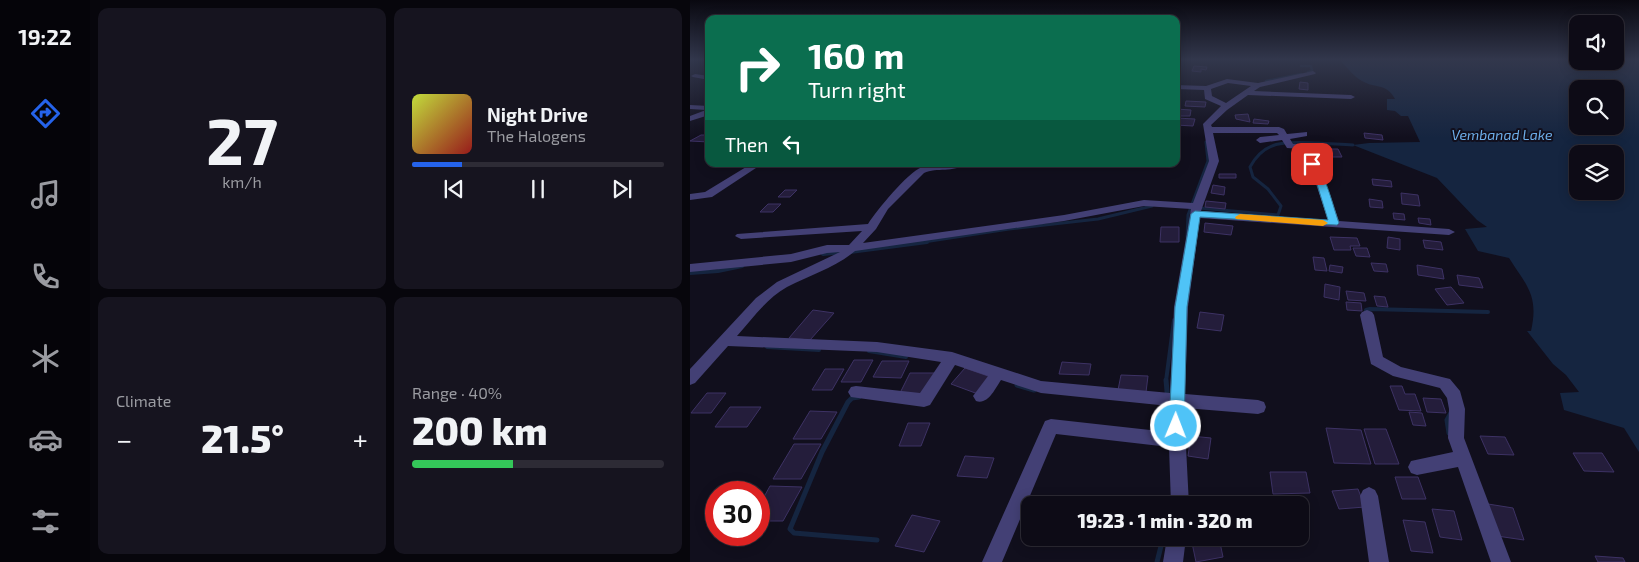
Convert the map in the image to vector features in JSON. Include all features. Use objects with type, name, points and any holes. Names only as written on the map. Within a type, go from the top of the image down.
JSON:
[{"type":"street","points":[[1180,87],[1207,88],[1215,85]]},
{"type":"street","points":[[1253,85],[1258,86]]},
{"type":"street","points":[[1208,125],[1227,106],[1261,85]]},
{"type":"street","points":[[1207,88],[1208,97],[1227,106]]},
{"type":"street","points":[[1246,93],[1350,98]]},
{"type":"street","points":[[690,107],[705,109]]},
{"type":"street","points":[[690,119],[705,112]]},
{"type":"street","points":[[1208,125],[1279,130],[1290,146],[1304,147],[1320,181],[1334,223]]},
{"type":"street","points":[[1180,496],[1178,447],[1176,440],[1181,307],[1196,210],[1214,161],[1208,125]]},
{"type":"street","points":[[1260,140],[1304,134]]},
{"type":"street","points":[[690,208],[752,167]]},
{"type":"street","points":[[690,379],[761,301],[780,285],[840,258],[852,248],[872,227],[884,207],[926,167]]},
{"type":"street","points":[[690,197],[708,195]]},
{"type":"street","points":[[690,268],[791,258],[827,249],[852,248],[1064,218],[1144,203],[1196,210],[1449,232]]},
{"type":"street","points":[[741,236],[872,227]]},
{"type":"street","points":[[1367,315],[1376,360],[1381,365],[1395,371],[1445,383],[1455,396],[1457,409],[1456,438],[1500,562]]},
{"type":"street","points":[[726,341],[877,347],[952,358],[1041,387],[1258,407]]},
{"type":"street","points":[[856,392],[924,400],[952,358]]},
{"type":"street","points":[[981,396],[998,373]]},
{"type":"street","points":[[992,562],[1051,426],[1176,440]]},
{"type":"street","points":[[1417,467],[1463,458]]},
{"type":"street","points":[[1369,496],[1379,562]]},
{"type":"street","points":[[1173,562],[1176,546]]},
{"type":"water","name":"Vembanad Lake","points":[[1375,85],[1569,85],[1569,135],[1624,135],[1624,85],[1639,85],[1639,452],[1624,428],[1564,410],[1560,393],[1579,392],[1566,375],[1553,364],[1527,331],[1531,331],[1533,309],[1530,292],[1526,284],[1509,258],[1478,251],[1465,229],[1487,227],[1477,220],[1437,178],[1353,145],[1420,142],[1408,116],[1401,116],[1395,111],[1387,110],[1387,99],[1395,99],[1388,90]]},
{"type":"building","points":[[1300,85],[1308,85],[1308,90],[1299,89]]},
{"type":"building","points":[[1186,101],[1206,102],[1205,107],[1185,106]]},
{"type":"building","points":[[1180,109],[1191,110],[1190,116],[1180,116]]},
{"type":"building","points":[[1248,114],[1250,122],[1236,119],[1235,115]]},
{"type":"building","points":[[1180,118],[1195,119],[1193,126],[1180,125]]},
{"type":"building","points":[[1254,119],[1269,121],[1268,124],[1253,123]]},
{"type":"building","points":[[1364,133],[1382,135],[1383,140],[1365,138]]},
{"type":"building","points":[[701,135],[705,135],[705,142],[690,141]]},
{"type":"building","points":[[1329,149],[1338,149],[1342,157],[1332,157]]},
{"type":"building","points":[[1219,174],[1236,174],[1236,178],[1219,178]]},
{"type":"building","points":[[1372,179],[1391,181],[1392,187],[1373,185]]},
{"type":"building","points":[[1213,185],[1225,187],[1224,195],[1211,193]]},
{"type":"building","points":[[785,190],[797,190],[790,197],[778,197]]},
{"type":"building","points":[[1401,193],[1418,195],[1420,206],[1402,204]]},
{"type":"building","points":[[1369,199],[1382,201],[1383,208],[1370,207]]},
{"type":"building","points":[[1206,201],[1226,203],[1225,209],[1205,207]]},
{"type":"building","points":[[768,204],[781,204],[773,212],[760,212]]},
{"type":"building","points":[[1393,213],[1404,214],[1405,220],[1394,219]]},
{"type":"building","points":[[1418,218],[1430,219],[1431,225],[1419,223]]},
{"type":"building","points":[[1205,223],[1233,226],[1231,235],[1204,232]]},
{"type":"building","points":[[1161,227],[1179,227],[1179,242],[1160,242]]},
{"type":"building","points":[[1330,237],[1357,238],[1360,246],[1350,246],[1351,250],[1334,250]]},
{"type":"building","points":[[1388,237],[1400,239],[1400,250],[1387,248]]},
{"type":"building","points":[[1423,240],[1441,242],[1443,250],[1425,248]]},
{"type":"building","points":[[1353,248],[1367,248],[1370,257],[1356,256]]},
{"type":"building","points":[[1313,257],[1324,258],[1327,271],[1315,270]]},
{"type":"building","points":[[1371,263],[1386,264],[1388,272],[1374,271]]},
{"type":"building","points":[[1330,265],[1343,267],[1342,273],[1329,271]]},
{"type":"building","points":[[1417,265],[1442,269],[1444,279],[1418,275]]},
{"type":"building","points":[[1457,275],[1479,278],[1483,288],[1459,285]]},
{"type":"building","points":[[1325,284],[1340,287],[1339,300],[1324,297]]},
{"type":"building","points":[[1451,287],[1464,303],[1447,305],[1435,289]]},
{"type":"building","points":[[1346,291],[1364,293],[1366,301],[1348,300]]},
{"type":"building","points":[[1374,296],[1385,297],[1388,307],[1377,306]]},
{"type":"building","points":[[1346,302],[1361,303],[1362,311],[1347,310]]},
{"type":"building","points":[[813,310],[834,313],[810,340],[789,338]]},
{"type":"building","points":[[1200,312],[1224,315],[1221,331],[1197,328]]},
{"type":"building","points":[[854,360],[873,360],[861,382],[841,382]]},
{"type":"building","points":[[882,361],[909,361],[901,378],[873,377]]},
{"type":"building","points":[[1062,362],[1091,364],[1089,375],[1059,374]]},
{"type":"building","points":[[965,368],[991,377],[978,394],[951,384]]},
{"type":"building","points":[[825,369],[844,369],[832,390],[812,390]]},
{"type":"building","points":[[910,373],[936,373],[927,395],[899,395]]},
{"type":"building","points":[[1121,375],[1148,376],[1146,392],[1118,390]]},
{"type":"building","points":[[1390,386],[1402,386],[1405,394],[1415,394],[1421,411],[1399,410]]},
{"type":"building","points":[[707,393],[726,393],[711,413],[691,413]]},
{"type":"building","points":[[1423,398],[1441,399],[1446,413],[1427,412]]},
{"type":"building","points":[[730,407],[761,407],[747,427],[715,427]]},
{"type":"building","points":[[810,411],[837,412],[821,439],[793,439]]},
{"type":"building","points":[[1409,412],[1422,413],[1426,426],[1413,425]]},
{"type":"building","points":[[908,423],[930,423],[921,446],[899,446]]},
{"type":"building","points":[[1326,428],[1361,430],[1371,464],[1334,463]]},
{"type":"building","points":[[1364,429],[1386,429],[1399,464],[1375,464]]},
{"type":"building","points":[[1191,436],[1211,438],[1208,459],[1188,456]]},
{"type":"building","points":[[1480,436],[1505,437],[1514,455],[1488,454]]},
{"type":"building","points":[[794,444],[821,444],[801,479],[773,479]]},
{"type":"building","points":[[1573,453],[1602,453],[1614,472],[1584,471]]},
{"type":"building","points":[[965,456],[994,458],[987,478],[957,476]]},
{"type":"building","points":[[1270,472],[1306,472],[1310,493],[1273,494]]},
{"type":"building","points":[[1395,477],[1418,477],[1426,499],[1402,499]]},
{"type":"building","points":[[770,486],[802,487],[783,521],[770,521]]},
{"type":"building","points":[[1358,489],[1365,507],[1339,509],[1332,491]]},
{"type":"building","points":[[1488,504],[1513,508],[1524,540],[1497,536]]},
{"type":"building","points":[[1432,509],[1454,511],[1462,540],[1440,537]]},
{"type":"building","points":[[912,515],[940,521],[924,552],[895,546]]},
{"type":"building","points":[[1403,520],[1425,522],[1433,553],[1411,551]]},
{"type":"building","points":[[1193,546],[1221,546],[1223,557],[1196,562]]},
{"type":"building","points":[[1595,556],[1623,558],[1625,562],[1598,562]]},
{"type":"waterway","points":[[1187,237],[1188,215],[1208,161],[1206,142]]},
{"type":"waterway","points":[[1199,208],[1278,215],[1281,206],[1268,189],[1253,177],[1250,167],[1263,151],[1271,146],[1288,143],[1353,145]]},
{"type":"waterway","points":[[917,243],[1009,229],[1098,219],[1152,206]]},
{"type":"waterway","points":[[850,252],[927,242]]},
{"type":"waterway","points":[[823,254],[843,252]]},
{"type":"waterway","points":[[690,273],[718,271],[742,266]]},
{"type":"waterway","points":[[1366,315],[1366,310],[1370,309],[1488,312]]},
{"type":"waterway","points":[[1166,381],[1174,320]]},
{"type":"waterway","points":[[767,347],[819,350]]},
{"type":"waterway","points":[[869,351],[906,357]]},
{"type":"waterway","points":[[1166,381],[1169,414]]},
{"type":"waterway","points":[[1017,385],[1034,390]]},
{"type":"waterway","points":[[859,397],[852,398],[848,402],[822,452],[790,529],[794,533],[877,540]]},
{"type":"waterway","points":[[1449,433],[1447,420],[1451,413]]},
{"type":"waterway","points":[[1157,562],[1161,546]]},
{"type":"slow traffic","points":[[1240,217],[1323,223]]},
{"type":"route","points":[[1176,426],[1181,307],[1195,214],[1334,223],[1320,181],[1312,164]]}]
